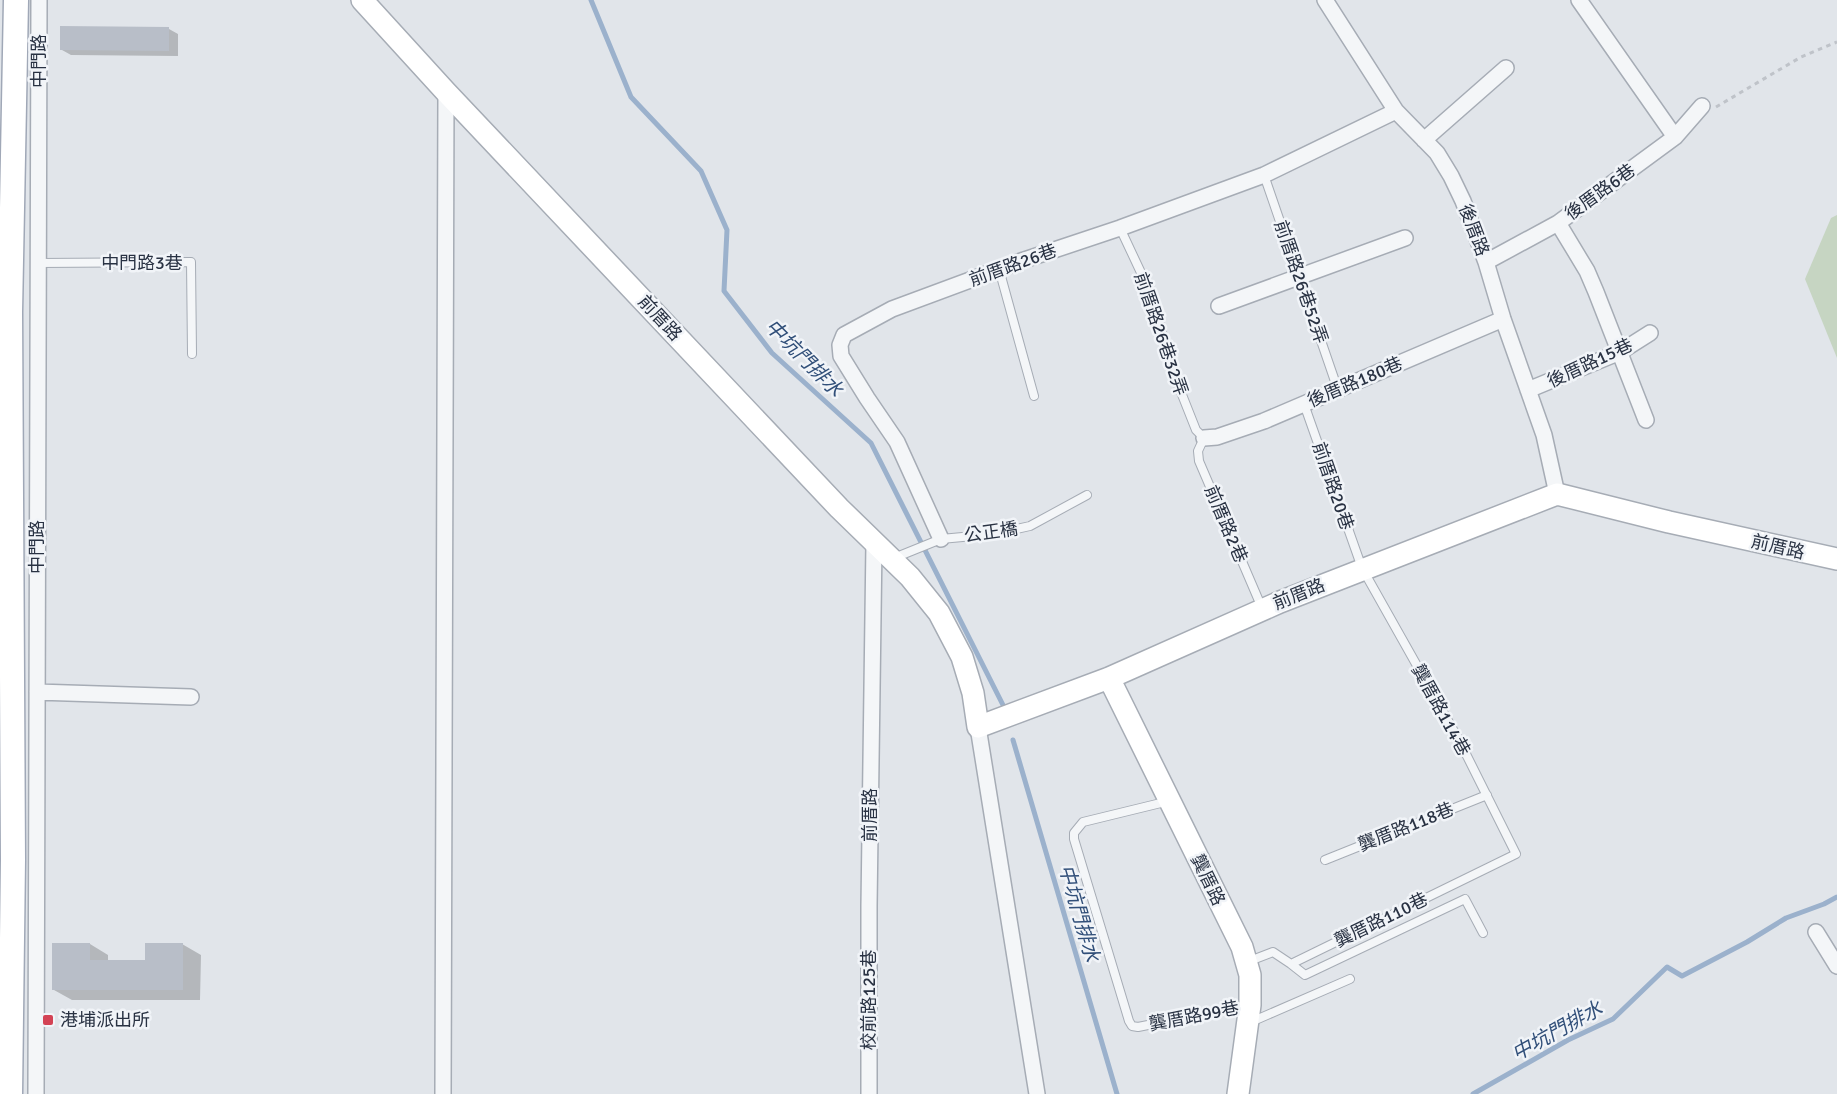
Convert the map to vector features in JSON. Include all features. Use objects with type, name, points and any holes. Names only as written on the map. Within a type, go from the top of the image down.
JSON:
[{"type":"main road","name":"中門路","points":[[10,1094],[13,860],[6,611],[5,394],[10,312],[16,0]]},
{"type":"street","name":"中門路","points":[[36,1094],[39,0]]},
{"type":"street","name":"前厝路","points":[[362,0],[446,93],[874,543],[910,578],[939,613],[962,657],[973,693],[978,727],[1109,678],[1263,609],[1362,568],[1557,494],[1669,522],[1837,559]]},
{"type":"street","name":"後厝路","points":[[1325,0],[1396,111],[1437,153],[1463,201],[1544,435],[1557,494]]},
{"type":"street","points":[[1579,0],[1675,137]]},
{"type":"street","points":[[1424,140],[1506,68]]},
{"type":"street","points":[[443,1094],[446,93]]},
{"type":"street","name":"後厝路6巷","points":[[1486,262],[1558,223],[1675,137],[1702,106]]},
{"type":"street","name":"前厝路26巷","points":[[936,541],[907,461],[842,356],[840,345],[844,335],[892,309],[1264,175],[1396,111]]},
{"type":"street","points":[[1558,223],[1587,271],[1646,420]]},
{"type":"street","points":[[1220,306],[1405,238]]},
{"type":"street","name":"後厝路180巷","points":[[1204,438],[1217,437],[1264,421],[1503,319]]},
{"type":"street","name":"後厝路15巷","points":[[1528,390],[1620,352],[1650,333]]},
{"type":"street","points":[[5,394],[38,394]]},
{"type":"street","name":"前厝路","points":[[869,906],[874,543]]},
{"type":"street","points":[[6,611],[37,611]]},
{"type":"street","name":"龔厝路","points":[[1109,678],[1242,947],[1250,975],[1248,1014],[1238,1094]]},
{"type":"street","points":[[37,692],[191,697]]},
{"type":"street","points":[[978,727],[1037,1094]]},
{"type":"street","name":"校前路125巷","points":[[869,906],[869,1094]]},
{"type":"street","points":[[1816,932],[1837,966]]},
{"type":"lane","name":"前厝路26巷52弄","points":[[1264,175],[1338,390]]},
{"type":"lane","name":"前厝路26巷32弄","points":[[1120,228],[1151,294],[1175,377],[1196,430],[1204,438]]},
{"type":"lane","name":"中門路3巷","points":[[38,263],[191,262],[192,354]]},
{"type":"lane","points":[[999,269],[1034,396]]},
{"type":"lane","name":"前厝路20巷","points":[[1304,404],[1362,568]]},
{"type":"lane","name":"前厝路2巷","points":[[1204,438],[1198,451],[1199,461],[1263,609]]},
{"type":"lane","name":"公正橋","points":[[891,559],[936,541],[995,534],[1030,526],[1087,495]]},
{"type":"lane","name":"龔厝路114巷","points":[[1362,568],[1460,742],[1516,854]]},
{"type":"lane","name":"龔厝路118巷","points":[[1325,860],[1487,795]]},
{"type":"lane","name":"龔厝路99巷","points":[[1169,801],[1083,822],[1078,825],[1074,833],[1129,1021],[1132,1026],[1138,1027],[1248,1014]]},
{"type":"lane","name":"龔厝路110巷","points":[[1291,964],[1516,854]]},
{"type":"lane","points":[[1246,963],[1273,952],[1305,975],[1466,899],[1483,933]]},
{"type":"lane","points":[[1248,1014],[1350,979]]},
{"type":"path","points":[[1702,106],[1716,107],[1801,57],[1837,42]]},
{"type":"green space","points":[[1837,215],[1837,358],[1805,279],[1831,218]]},
{"type":"building","points":[[60,26],[169,27],[169,51],[60,50]]},
{"type":"building","points":[[52,943],[90,943],[90,960],[145,960],[145,943],[183,943],[183,990],[52,990]]},
{"type":"waterway","name":"中坑門排水","points":[[591,0],[631,97],[701,171],[727,230],[724,291],[772,353],[871,443],[1003,705]]},
{"type":"waterway","name":"中坑門排水","points":[[1013,740],[1117,1094]]},
{"type":"waterway","name":"中坑門排水","points":[[1473,1094],[1568,1040],[1613,1019],[1667,967],[1682,976],[1747,942],[1786,918],[1837,897]]},
{"type":"place","name":"港埔派出所","points":[[48,1020]]}]
